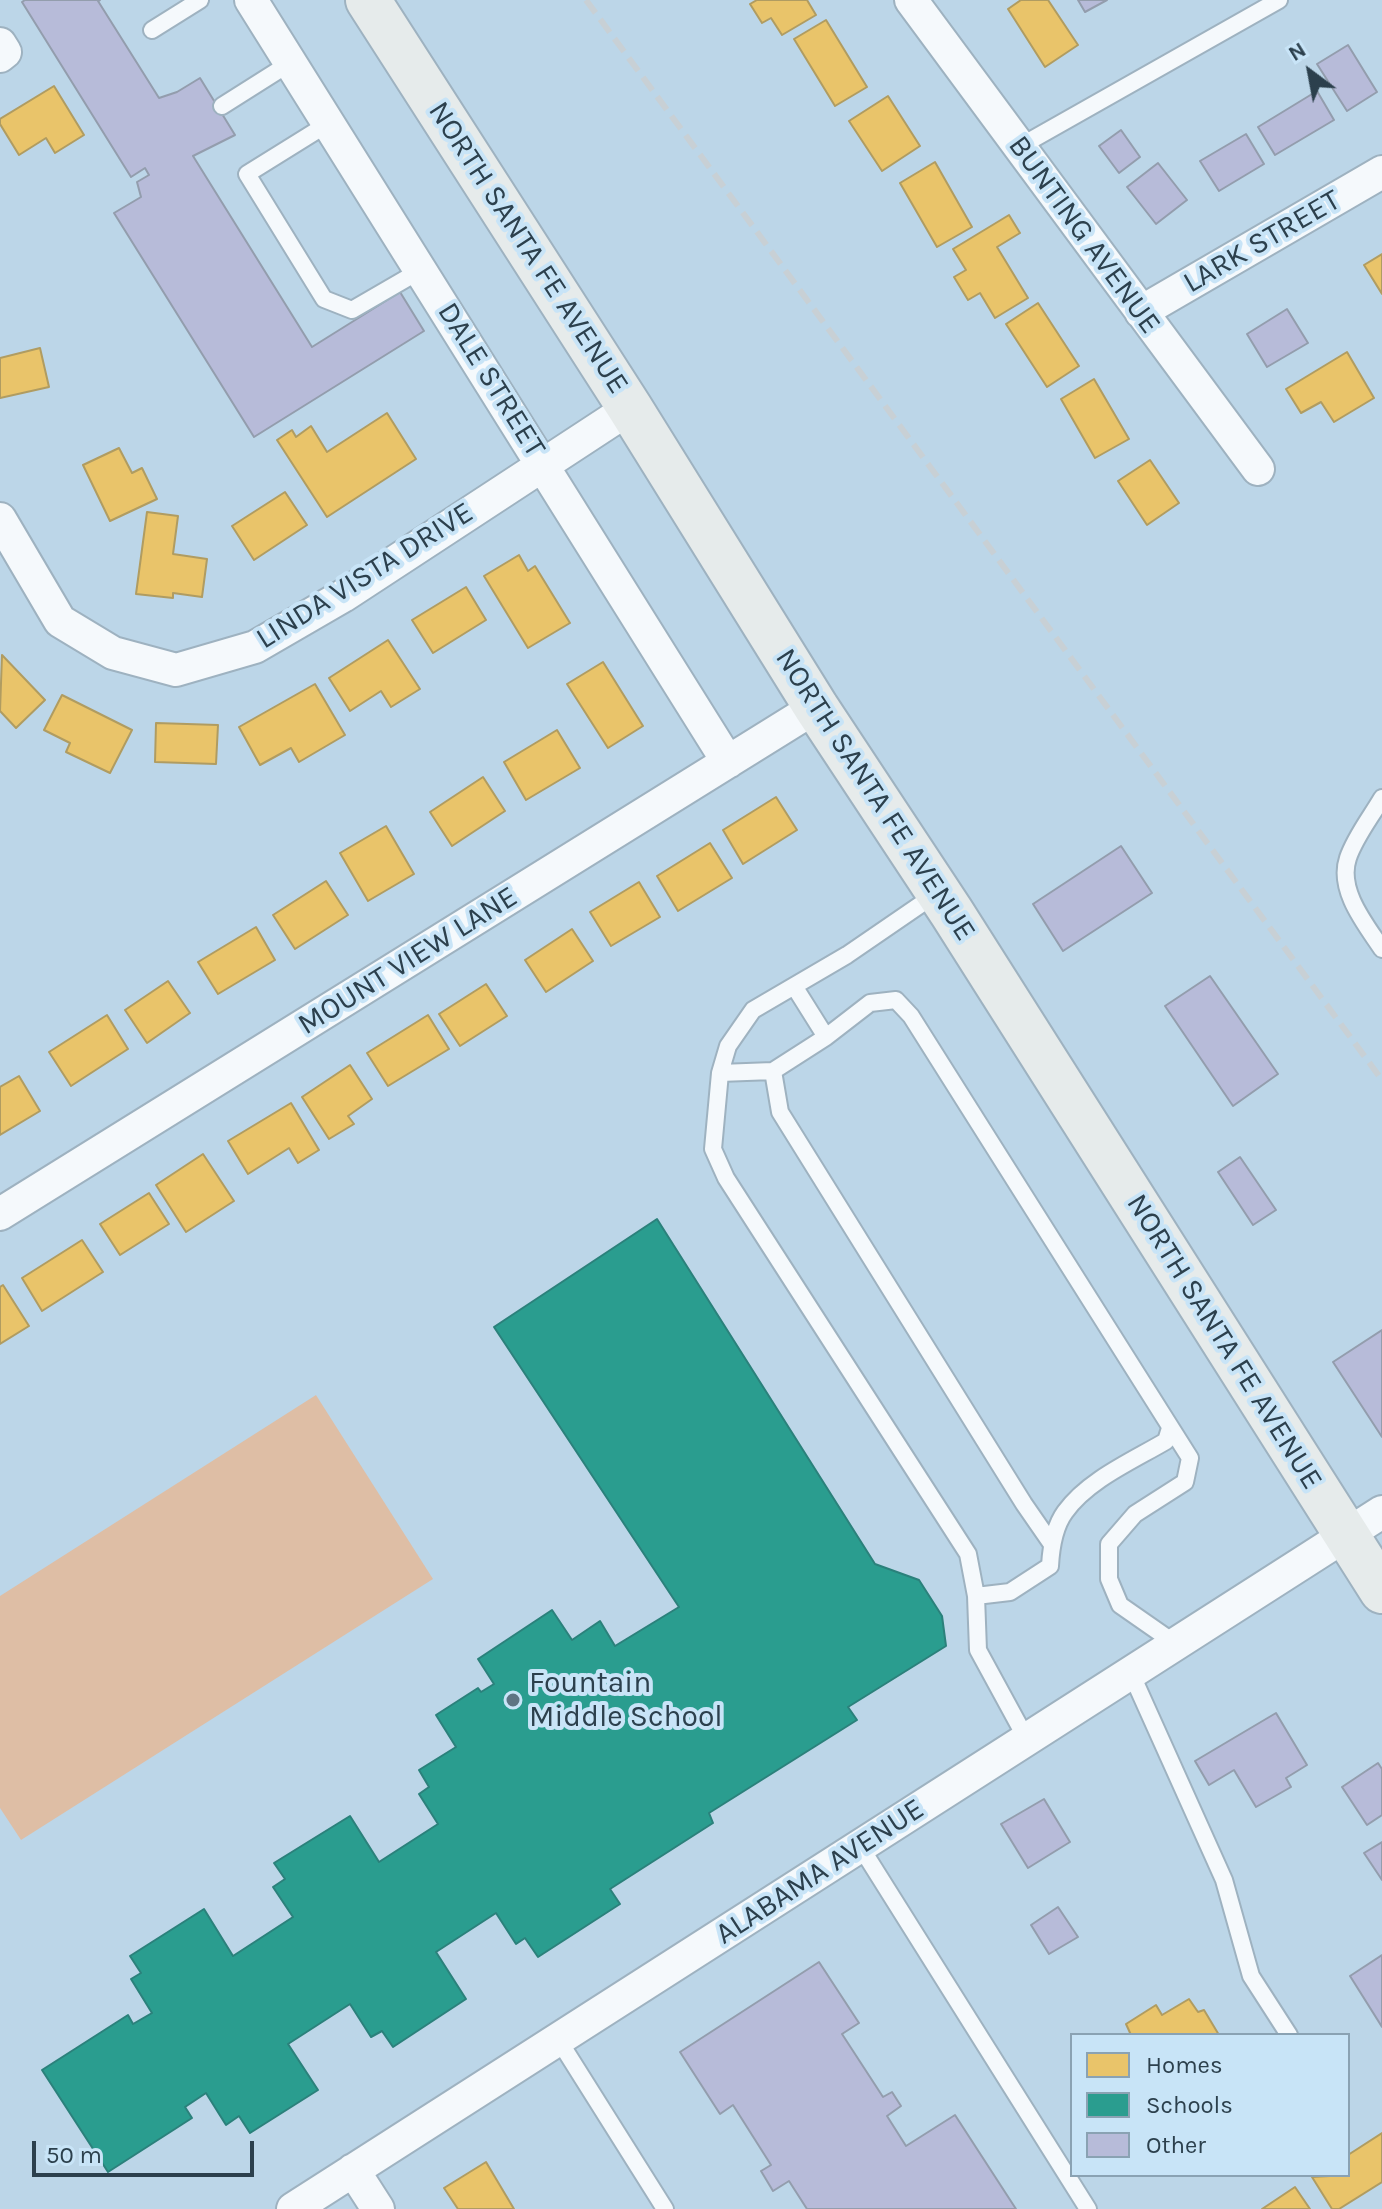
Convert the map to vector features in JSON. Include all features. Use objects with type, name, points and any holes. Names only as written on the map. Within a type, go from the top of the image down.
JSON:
[{"type":"main road","name":"NORTH SANTA FE AVENUE","points":[[368,0],[630,408],[816,707],[1364,1524],[1382,1591]]},
{"type":"street","name":"DALE STREET","points":[[251,0],[728,762]]},
{"type":"street","name":"BUNTING AVENUE","points":[[911,0],[1258,469]]},
{"type":"street","points":[[0,44],[5,52],[0,56]]},
{"type":"street","name":"LARK STREET","points":[[1141,312],[1382,172]]},
{"type":"street","name":"LINDA VISTA DRIVE","points":[[0,519],[60,621],[113,653],[176,670],[255,647],[343,596],[630,408]]},
{"type":"street","name":"MOUNT VIEW LANE","points":[[0,1214],[816,707]]},
{"type":"street","name":"ALABAMA AVENUE","points":[[293,2209],[1364,1524]]},
{"type":"street","points":[[353,2170],[378,2209]]},
{"type":"lane","points":[[152,30],[200,0]]},
{"type":"lane","points":[[1019,147],[1279,0]]},
{"type":"lane","points":[[222,106],[290,63]]},
{"type":"lane","points":[[329,123],[247,174],[324,299],[352,310],[421,270]]},
{"type":"lane","points":[[1382,798],[1347,860],[1348,886],[1358,914],[1382,949]]},
{"type":"lane","points":[[939,893],[847,955],[753,1010],[728,1046],[720,1073],[713,1149],[726,1178],[968,1554],[976,1596],[978,1650],[1027,1740]]},
{"type":"lane","points":[[794,986],[826,1037]]},
{"type":"lane","points":[[720,1073],[773,1071],[826,1037],[870,1003],[896,1000],[911,1016],[1190,1458],[1185,1482],[1135,1514],[1109,1544],[1109,1579],[1120,1605],[1176,1644]]},
{"type":"lane","points":[[773,1071],[780,1112],[1051,1543]]},
{"type":"lane","points":[[976,1596],[1010,1592],[1050,1566],[1051,1543],[1063,1514],[1085,1491],[1166,1441],[1170,1428]]},
{"type":"lane","points":[[1131,1673],[1224,1880],[1251,1976],[1288,2033]]},
{"type":"lane","points":[[860,1846],[1088,2209]]},
{"type":"lane","points":[[558,2039],[665,2209]]},
{"type":"shaded area","points":[[316,1395],[433,1579],[21,1840],[0,1808],[0,1596]]},
{"type":"building: Homes","points":[[757,0],[807,0],[816,15],[782,35],[771,18],[762,23],[750,4]]},
{"type":"building: Homes","points":[[1021,0],[1048,0],[1078,45],[1045,67],[1008,9]]},
{"type":"building: Homes","points":[[826,20],[867,87],[835,106],[794,39]]},
{"type":"building: Homes","points":[[54,86],[84,135],[55,153],[46,138],[19,155],[0,119]]},
{"type":"building: Homes","points":[[888,96],[920,146],[882,171],[849,121]]},
{"type":"building: Homes","points":[[935,162],[972,227],[937,247],[900,183]]},
{"type":"building: Homes","points":[[1009,215],[1020,233],[997,247],[1028,298],[995,318],[980,293],[968,300],[954,277],[966,270],[953,249]]},
{"type":"building: Homes","points":[[1382,254],[1382,294],[1364,265]]},
{"type":"building: Homes","points":[[1038,303],[1079,366],[1047,387],[1006,324]]},
{"type":"building: Homes","points":[[40,348],[49,387],[0,398],[0,358]]},
{"type":"building: Homes","points":[[1347,352],[1374,398],[1334,422],[1321,402],[1301,413],[1286,389]]},
{"type":"building: Homes","points":[[1094,379],[1129,439],[1095,458],[1061,399]]},
{"type":"building: Homes","points":[[387,413],[416,459],[327,517],[277,440],[292,430],[296,437],[311,426],[327,452]]},
{"type":"building: Homes","points":[[119,448],[132,473],[142,468],[157,499],[110,521],[83,465]]},
{"type":"building: Homes","points":[[1150,460],[1179,503],[1147,525],[1118,481]]},
{"type":"building: Homes","points":[[285,492],[307,525],[254,560],[232,526]]},
{"type":"building: Homes","points":[[147,512],[178,516],[173,554],[207,559],[202,597],[173,593],[173,598],[136,594]]},
{"type":"building: Homes","points":[[519,555],[528,571],[535,566],[570,623],[528,648],[484,576]]},
{"type":"building: Homes","points":[[466,587],[486,620],[433,653],[412,620]]},
{"type":"building: Homes","points":[[388,640],[420,689],[391,707],[381,691],[350,711],[329,678]]},
{"type":"building: Homes","points":[[2,655],[45,700],[16,728],[0,711]]},
{"type":"building: Homes","points":[[603,662],[643,726],[608,748],[567,684]]},
{"type":"building: Homes","points":[[315,684],[345,735],[299,762],[291,748],[260,765],[239,727]]},
{"type":"building: Homes","points":[[62,695],[132,730],[110,773],[66,752],[70,743],[44,730]]},
{"type":"building: Homes","points":[[156,723],[218,725],[216,764],[155,762]]},
{"type":"building: Homes","points":[[557,730],[580,768],[526,800],[504,762]]},
{"type":"building: Homes","points":[[483,777],[505,811],[452,846],[430,812]]},
{"type":"building: Homes","points":[[776,797],[797,830],[743,864],[723,830]]},
{"type":"building: Homes","points":[[386,826],[414,874],[368,901],[340,853]]},
{"type":"building: Homes","points":[[710,843],[732,878],[678,911],[657,876]]},
{"type":"building: Homes","points":[[326,881],[348,915],[295,949],[273,915]]},
{"type":"building: Homes","points":[[639,882],[660,917],[611,946],[590,912]]},
{"type":"building: Homes","points":[[256,927],[275,960],[218,994],[198,962]]},
{"type":"building: Homes","points":[[572,929],[593,961],[546,992],[525,960]]},
{"type":"building: Homes","points":[[168,981],[190,1013],[147,1043],[125,1010]]},
{"type":"building: Homes","points":[[486,984],[507,1016],[460,1046],[439,1014]]},
{"type":"building: Homes","points":[[107,1015],[128,1049],[71,1086],[49,1052]]},
{"type":"building: Homes","points":[[428,1015],[449,1049],[388,1086],[367,1053]]},
{"type":"building: Homes","points":[[350,1065],[372,1099],[348,1116],[354,1124],[329,1139],[302,1097]]},
{"type":"building: Homes","points":[[19,1076],[40,1111],[0,1135],[0,1087]]},
{"type":"building: Homes","points":[[291,1103],[319,1150],[298,1163],[289,1148],[248,1174],[228,1141]]},
{"type":"building: Homes","points":[[203,1154],[234,1201],[186,1232],[156,1185]]},
{"type":"building: Homes","points":[[149,1193],[169,1224],[120,1255],[100,1224]]},
{"type":"building: Homes","points":[[82,1240],[103,1272],[42,1311],[22,1278]]},
{"type":"building: Homes","points":[[3,1285],[29,1326],[0,1344],[0,1287]]},
{"type":"building: Homes","points":[[1189,1999],[1198,2012],[1204,2010],[1218,2033],[1130,2033],[1126,2024],[1156,2005],[1162,2015]]},
{"type":"building: Homes","points":[[1382,2133],[1382,2182],[1339,2209],[1332,2209],[1312,2177],[1350,2177],[1350,2154]]},
{"type":"building: Homes","points":[[486,2162],[514,2209],[458,2209],[444,2188]]},
{"type":"building: Homes","points":[[1295,2187],[1310,2209],[1262,2209]]},
{"type":"building: Schools","points":[[657,1219],[875,1564],[919,1580],[942,1616],[946,1646],[848,1707],[857,1720],[709,1813],[713,1823],[610,1889],[620,1904],[538,1957],[525,1938],[516,1944],[496,1913],[436,1952],[466,1999],[393,2047],[382,2031],[371,2037],[350,2004],[288,2044],[318,2090],[250,2133],[239,2116],[226,2125],[206,2093],[185,2107],[192,2118],[108,2172],[42,2070],[128,2015],[133,2024],[152,2013],[131,1979],[141,1973],[130,1956],[204,1909],[233,1956],[293,1917],[273,1887],[285,1879],[274,1863],[350,1816],[379,1862],[438,1824],[419,1794],[429,1787],[419,1770],[456,1747],[436,1715],[478,1688],[481,1692],[494,1684],[478,1659],[552,1610],[572,1640],[600,1621],[615,1646],[679,1607],[494,1327]]},
{"type":"building: Other","points":[[100,0],[159,98],[177,92],[200,78],[235,135],[193,156],[312,347],[400,292],[424,331],[254,437],[114,213],[141,197],[137,182],[149,175],[145,168],[131,177],[22,2]]},
{"type":"building: Other","points":[[1078,0],[1107,0],[1085,12]]},
{"type":"building: Other","points":[[1348,45],[1377,92],[1347,111],[1317,64]]},
{"type":"building: Other","points":[[1317,91],[1334,120],[1275,155],[1258,127]]},
{"type":"building: Other","points":[[1121,130],[1140,157],[1119,173],[1099,146]]},
{"type":"building: Other","points":[[1246,134],[1264,164],[1219,191],[1200,161]]},
{"type":"building: Other","points":[[1158,163],[1187,200],[1156,224],[1127,187]]},
{"type":"building: Other","points":[[1287,309],[1308,343],[1267,367],[1247,334]]},
{"type":"building: Other","points":[[1121,846],[1152,893],[1063,951],[1033,904]]},
{"type":"building: Other","points":[[1210,976],[1278,1074],[1233,1106],[1165,1006]]},
{"type":"building: Other","points":[[1240,1157],[1276,1210],[1253,1225],[1218,1172]]},
{"type":"building: Other","points":[[1382,1330],[1382,1437],[1333,1362]]},
{"type":"building: Other","points":[[1276,1713],[1307,1765],[1286,1778],[1291,1787],[1256,1807],[1234,1770],[1209,1785],[1195,1761]]},
{"type":"building: Other","points":[[1378,1763],[1382,1769],[1382,1815],[1367,1825],[1342,1787]]},
{"type":"building: Other","points":[[1044,1799],[1070,1842],[1028,1868],[1001,1824]]},
{"type":"building: Other","points":[[1382,1842],[1382,1880],[1364,1853]]},
{"type":"building: Other","points":[[1058,1907],[1078,1937],[1049,1954],[1031,1925]]},
{"type":"building: Other","points":[[1382,1955],[1382,2027],[1350,1976]]},
{"type":"building: Other","points":[[819,1962],[859,2023],[842,2034],[883,2097],[892,2092],[901,2106],[887,2116],[906,2146],[955,2115],[1016,2209],[807,2209],[789,2181],[773,2191],[761,2171],[771,2165],[733,2105],[720,2114],[680,2052]]},
{"type":"railway","points":[[586,0],[1382,1080]]},
{"type":"place","name":"Fountain Middle School","points":[[513,1700]]}]
